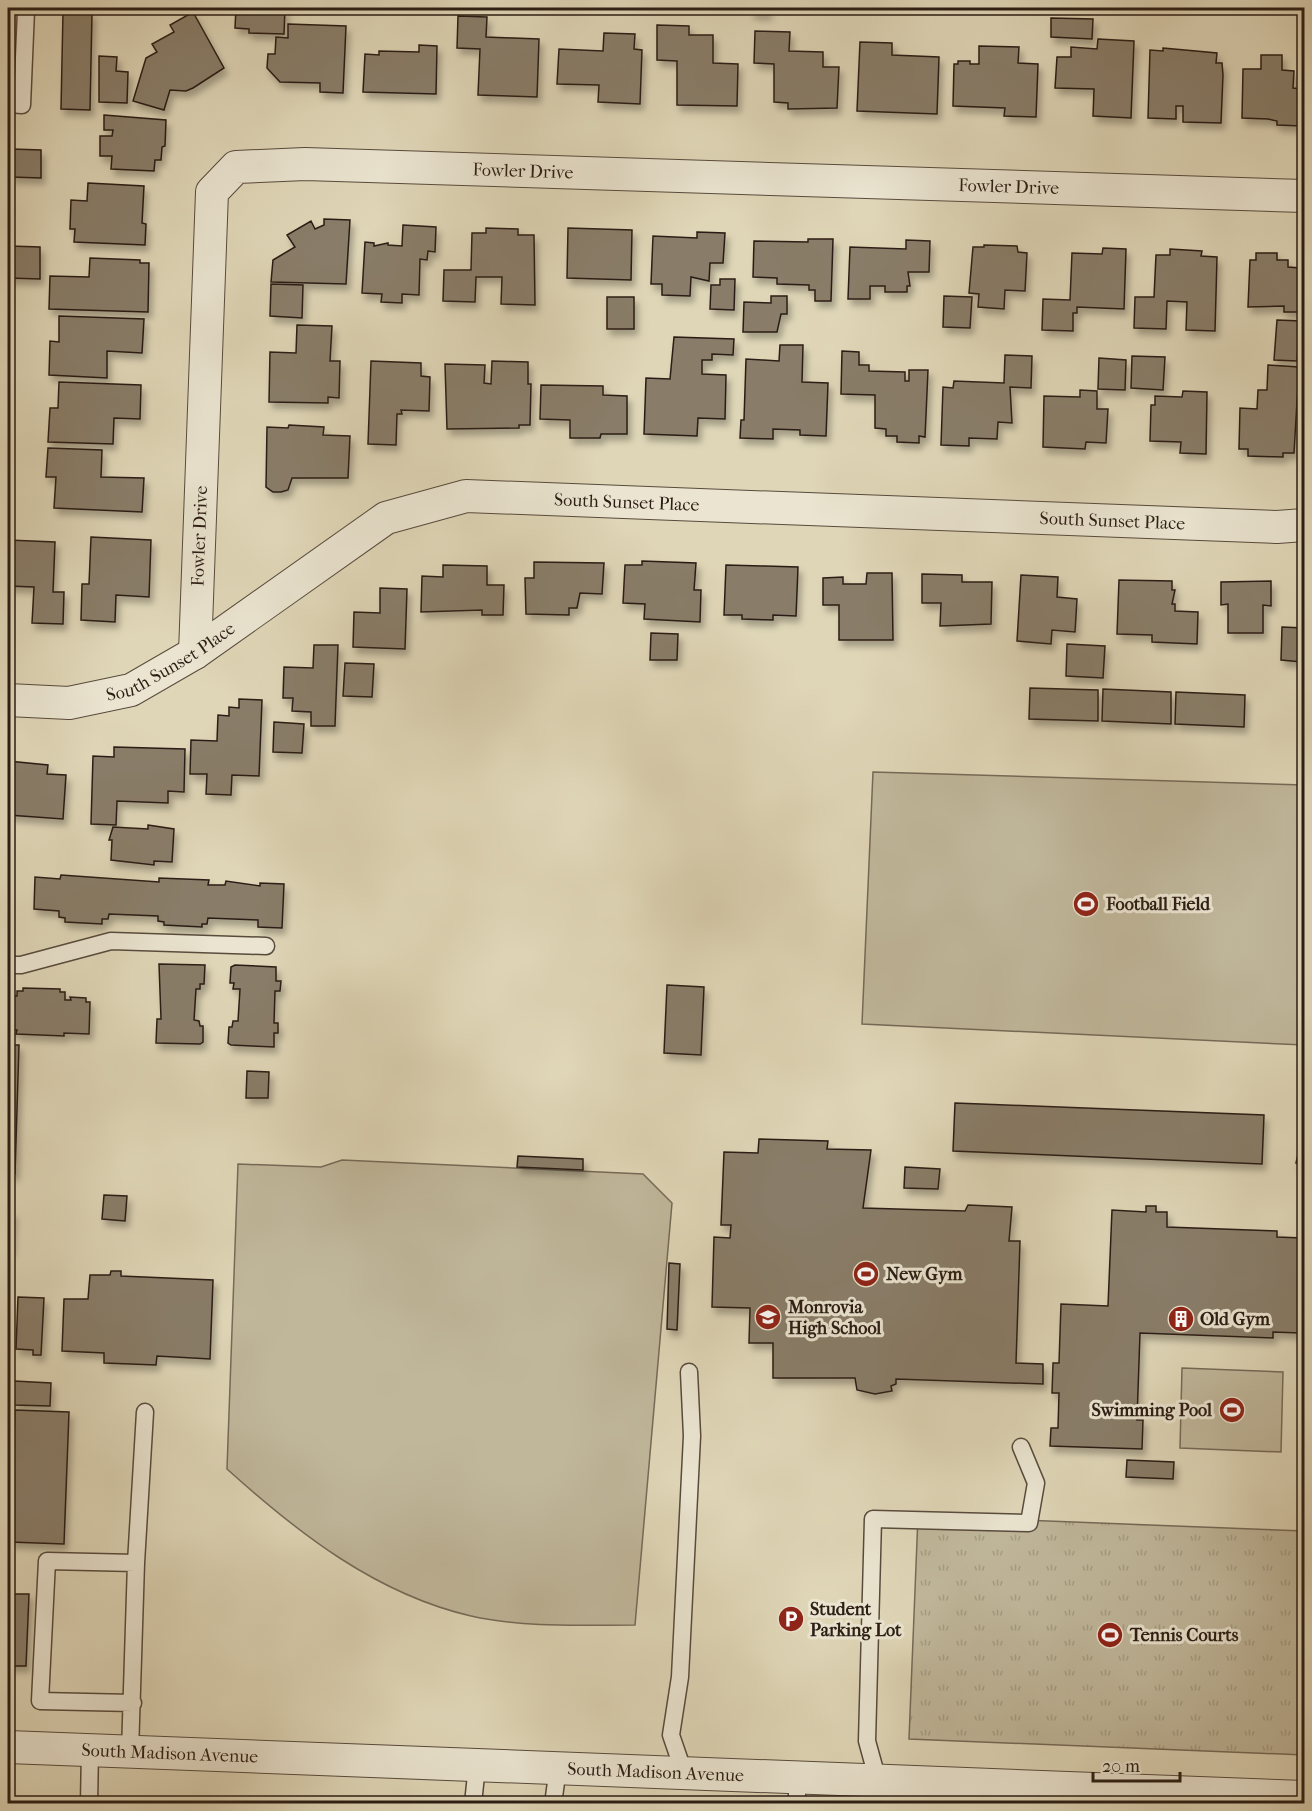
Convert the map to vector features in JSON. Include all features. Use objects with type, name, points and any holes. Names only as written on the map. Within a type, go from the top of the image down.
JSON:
[{"type":"street","name":"Fowler Drive","points":[[195,653],[212,192],[236,167],[317,165],[1305,196]]},
{"type":"street","name":"South Sunset Place","points":[[8,700],[69,703],[131,690],[195,653],[386,518],[466,496],[1277,527],[1305,525]]},
{"type":"street","name":"South Madison Avenue","points":[[8,1747],[684,1773],[797,1791],[878,1781],[964,1794],[1305,1797]]},
{"type":"lane","points":[[8,104],[22,105],[26,10]]},
{"type":"lane","points":[[8,965],[21,965],[111,941],[266,946]]},
{"type":"lane","points":[[684,1773],[671,1735],[680,1677],[693,1436],[689,1372]]},
{"type":"lane","points":[[130,1752],[135,1563],[145,1412]]},
{"type":"lane","points":[[878,1781],[867,1741],[873,1519],[1029,1523],[1036,1483],[1021,1448]]},
{"type":"lane","points":[[132,1703],[40,1701],[47,1561],[135,1563]]},
{"type":"lane","points":[[88,1803],[90,1750]]},
{"type":"lane","points":[[473,1803],[477,1765]]},
{"type":"lane","points":[[553,1803],[558,1768]]},
{"type":"green space","name":"Football Field","points":[[873,772],[1304,785],[1304,1045],[862,1024]]},
{"type":"green space","points":[[342,1160],[643,1174],[672,1203],[635,1625],[553,1625],[491,1620],[436,1606],[371,1577],[340,1558],[282,1516],[227,1469],[238,1164],[321,1167]]},
{"type":"green space","name":"Swimming Pool","points":[[1182,1368],[1283,1372],[1281,1452],[1180,1448]]},
{"type":"green space","name":"Tennis Courts","points":[[918,1516],[1304,1531],[1304,1755],[909,1739]]},
{"type":"building","points":[[236,8],[285,8],[284,34],[249,33],[249,29],[235,28]]},
{"type":"building","points":[[751,8],[768,8],[768,14],[751,13]]},
{"type":"building","points":[[63,12],[92,13],[90,110],[61,109]]},
{"type":"building","points":[[193,12],[224,68],[186,91],[170,90],[164,110],[133,101],[146,58],[157,52],[152,44],[174,32],[170,25]]},
{"type":"building","points":[[458,16],[487,17],[486,37],[539,39],[537,97],[478,95],[480,49],[457,48]]},
{"type":"building","points":[[1051,18],[1093,19],[1092,39],[1051,37]]},
{"type":"building","points":[[288,24],[346,26],[343,93],[320,92],[320,83],[280,82],[267,68],[268,54],[275,54],[276,37],[288,38]]},
{"type":"building","points":[[657,25],[689,26],[689,35],[713,35],[713,63],[738,64],[737,106],[677,105],[677,61],[657,60]]},
{"type":"building","points":[[755,31],[790,32],[789,51],[823,52],[823,67],[839,67],[837,108],[788,109],[788,103],[774,102],[774,64],[754,63]]},
{"type":"building","points":[[604,33],[635,34],[634,49],[642,50],[640,104],[598,102],[599,85],[557,84],[559,49],[603,51]]},
{"type":"building","points":[[1098,39],[1134,41],[1131,118],[1093,116],[1094,89],[1055,88],[1057,57],[1071,57],[1071,47],[1097,49]]},
{"type":"building","points":[[860,42],[892,43],[892,55],[939,57],[937,114],[857,111]]},
{"type":"building","points":[[419,45],[437,46],[436,94],[363,92],[365,54],[379,55],[379,51],[419,52]]},
{"type":"building","points":[[979,46],[1019,47],[1018,63],[1038,64],[1036,117],[1004,116],[1005,108],[953,106],[954,64],[958,64],[958,61],[970,61],[970,64],[979,64]]},
{"type":"building","points":[[1163,48],[1217,53],[1216,63],[1222,63],[1223,75],[1221,123],[1183,122],[1183,106],[1176,106],[1176,119],[1148,118],[1150,50],[1163,51]]},
{"type":"building","points":[[1261,55],[1282,55],[1282,70],[1294,71],[1293,88],[1303,89],[1302,126],[1277,125],[1277,121],[1268,119],[1242,118],[1243,69],[1261,69]]},
{"type":"building","points":[[99,56],[117,57],[116,71],[128,72],[127,103],[99,102]]},
{"type":"building","points":[[104,115],[166,120],[165,146],[162,147],[161,160],[155,160],[154,171],[111,169],[112,156],[100,156],[100,136],[112,136],[113,130],[104,130]]},
{"type":"building","points":[[12,149],[41,150],[41,178],[11,177]]},
{"type":"building","points":[[88,183],[144,186],[142,223],[146,224],[145,245],[74,242],[75,229],[70,229],[71,200],[87,201]]},
{"type":"building","points":[[324,219],[350,220],[346,284],[271,282],[273,260],[295,247],[287,235],[311,221],[315,229],[324,225]]},
{"type":"building","points":[[403,225],[436,227],[435,252],[428,251],[427,260],[420,259],[419,295],[402,294],[402,303],[381,302],[382,294],[362,293],[365,242],[374,243],[374,246],[388,243],[388,245],[402,246]]},
{"type":"building","points":[[486,228],[518,229],[518,235],[534,235],[535,305],[501,304],[502,277],[476,277],[475,302],[443,301],[444,270],[471,270],[472,233],[486,233]]},
{"type":"building","points":[[568,228],[632,230],[631,280],[567,278]]},
{"type":"building","points":[[697,232],[725,233],[723,263],[710,263],[709,281],[691,277],[690,296],[662,295],[662,284],[651,284],[653,236],[697,238]]},
{"type":"building","points":[[808,239],[833,239],[831,301],[815,301],[815,290],[809,290],[809,285],[777,284],[777,278],[753,277],[754,241],[808,242]]},
{"type":"building","points":[[906,240],[930,241],[929,272],[908,272],[910,286],[907,286],[907,292],[885,292],[885,286],[870,286],[870,299],[848,299],[850,247],[906,249]]},
{"type":"building","points":[[984,245],[1017,246],[1018,252],[1027,253],[1025,291],[1005,290],[1004,309],[978,307],[979,294],[969,293],[973,247],[984,247]]},
{"type":"building","points":[[9,246],[40,247],[40,279],[8,278]]},
{"type":"building","points":[[1103,248],[1126,249],[1124,309],[1077,307],[1077,313],[1073,313],[1073,331],[1042,330],[1043,299],[1070,300],[1072,253],[1102,254]]},
{"type":"building","points":[[1170,249],[1202,251],[1201,256],[1217,257],[1215,331],[1186,330],[1187,302],[1167,301],[1166,329],[1134,328],[1135,297],[1154,297],[1156,255],[1170,255]]},
{"type":"building","points":[[1256,253],[1277,253],[1277,260],[1288,260],[1288,267],[1300,268],[1301,312],[1284,312],[1284,306],[1248,307],[1250,260],[1256,260]]},
{"type":"building","points":[[90,258],[140,260],[140,263],[149,263],[148,312],[49,309],[50,276],[89,277]]},
{"type":"building","points":[[720,279],[735,279],[734,310],[710,309],[711,285],[720,285]]},
{"type":"building","points":[[271,284],[303,285],[302,318],[270,316]]},
{"type":"building","points":[[771,296],[787,296],[787,314],[781,314],[777,332],[743,332],[744,302],[771,303]]},
{"type":"building","points":[[944,296],[972,297],[970,328],[943,327]]},
{"type":"building","points":[[607,297],[634,297],[634,329],[607,329]]},
{"type":"building","points":[[59,316],[144,319],[142,353],[107,351],[107,378],[49,375],[50,341],[59,342]]},
{"type":"building","points":[[1277,320],[1302,321],[1301,344],[1298,344],[1297,361],[1274,360]]},
{"type":"building","points":[[297,325],[332,326],[330,361],[340,361],[339,398],[328,397],[328,403],[269,402],[270,352],[296,353]]},
{"type":"building","points":[[674,337],[734,339],[733,355],[712,354],[712,360],[702,360],[702,374],[726,375],[725,419],[698,418],[697,436],[644,434],[646,378],[670,379]]},
{"type":"building","points":[[780,345],[803,345],[802,382],[828,383],[826,436],[800,435],[800,430],[773,429],[773,439],[740,438],[741,420],[744,420],[746,359],[779,361]]},
{"type":"building","points":[[842,351],[859,352],[859,365],[869,365],[869,371],[905,372],[905,381],[909,381],[909,370],[928,370],[925,437],[919,436],[919,443],[897,442],[897,436],[886,436],[886,429],[875,428],[875,395],[841,394]]},
{"type":"building","points":[[1005,355],[1032,356],[1031,388],[1010,387],[1012,423],[998,422],[997,439],[969,438],[969,446],[941,445],[943,387],[953,388],[954,381],[1004,383]]},
{"type":"building","points":[[1132,356],[1165,357],[1163,390],[1131,388]]},
{"type":"building","points":[[1099,358],[1126,360],[1125,390],[1098,389]]},
{"type":"building","points":[[371,361],[421,363],[421,376],[430,377],[429,411],[401,410],[402,414],[397,414],[396,445],[368,444]]},
{"type":"building","points":[[492,361],[528,362],[528,384],[531,384],[530,425],[519,425],[519,428],[447,429],[445,364],[485,365],[484,383],[491,384]]},
{"type":"building","points":[[1268,365],[1299,367],[1294,453],[1283,453],[1283,457],[1248,456],[1248,449],[1239,449],[1240,408],[1257,409],[1258,390],[1267,390]]},
{"type":"building","points":[[59,382],[141,385],[140,419],[114,418],[113,444],[48,442],[50,408],[58,408]]},
{"type":"building","points":[[541,385],[603,386],[603,395],[627,396],[627,434],[601,434],[600,438],[570,438],[570,420],[540,419]]},
{"type":"building","points":[[1080,390],[1097,391],[1097,409],[1108,409],[1106,443],[1086,442],[1085,449],[1043,447],[1044,396],[1080,397]]},
{"type":"building","points":[[1183,391],[1207,392],[1206,454],[1180,453],[1181,442],[1150,441],[1151,405],[1155,405],[1155,396],[1182,397]]},
{"type":"building","points":[[289,425],[324,427],[323,435],[350,436],[348,478],[292,478],[288,490],[281,492],[273,492],[266,487],[267,427],[288,428]]},
{"type":"building","points":[[48,448],[102,450],[101,477],[144,478],[142,512],[54,508],[56,477],[46,477]]},
{"type":"building","points":[[91,537],[151,540],[149,597],[116,595],[115,622],[81,620],[82,584],[89,584]]},
{"type":"building","points":[[8,540],[55,542],[53,592],[64,592],[63,624],[32,623],[34,587],[8,586]]},
{"type":"building","points":[[642,561],[696,563],[694,590],[701,590],[700,622],[644,619],[645,604],[623,603],[625,565],[642,565]]},
{"type":"building","points":[[534,562],[604,563],[602,594],[580,593],[577,608],[569,608],[569,615],[526,614],[525,578],[534,578]]},
{"type":"building","points":[[443,565],[487,566],[487,585],[504,585],[503,615],[482,615],[482,610],[421,612],[422,576],[443,577]]},
{"type":"building","points":[[726,565],[798,567],[796,616],[773,615],[773,620],[742,619],[742,615],[724,615]]},
{"type":"building","points":[[867,573],[892,573],[893,640],[839,640],[839,605],[823,605],[823,578],[843,577],[843,584],[866,584]]},
{"type":"building","points":[[922,574],[962,575],[962,582],[992,582],[991,624],[940,626],[941,603],[922,603]]},
{"type":"building","points":[[1021,575],[1058,577],[1057,597],[1077,599],[1075,632],[1052,630],[1051,644],[1017,641]]},
{"type":"building","points":[[1119,580],[1172,581],[1172,590],[1175,590],[1172,604],[1175,604],[1175,611],[1198,612],[1197,644],[1152,642],[1152,635],[1117,634]]},
{"type":"building","points":[[1271,581],[1271,606],[1263,605],[1263,633],[1228,633],[1228,604],[1221,605],[1221,582]]},
{"type":"building","points":[[380,588],[407,589],[405,649],[353,647],[354,612],[380,613]]},
{"type":"building","points":[[1282,627],[1304,628],[1302,662],[1281,660]]},
{"type":"building","points":[[651,633],[678,634],[677,660],[650,660]]},
{"type":"building","points":[[1067,644],[1105,646],[1103,678],[1066,676]]},
{"type":"building","points":[[314,645],[338,645],[335,726],[311,726],[311,712],[292,711],[293,698],[283,698],[284,667],[313,668]]},
{"type":"building","points":[[345,663],[374,664],[372,697],[343,696]]},
{"type":"building","points":[[1030,688],[1098,690],[1098,721],[1029,719]]},
{"type":"building","points":[[1103,689],[1171,692],[1171,724],[1102,721]]},
{"type":"building","points":[[1176,692],[1245,695],[1244,727],[1175,724]]},
{"type":"building","points":[[239,699],[262,700],[259,776],[232,775],[231,795],[206,794],[207,774],[190,774],[191,740],[217,741],[218,715],[229,716],[229,707],[239,708]]},
{"type":"building","points":[[274,722],[304,724],[302,753],[273,752]]},
{"type":"building","points":[[114,747],[185,749],[184,792],[168,791],[168,803],[117,801],[116,825],[91,824],[93,756],[114,757]]},
{"type":"building","points":[[8,761],[48,765],[47,774],[66,775],[63,819],[8,815]]},
{"type":"building","points":[[148,825],[174,829],[172,862],[154,861],[154,865],[111,860],[112,840],[109,840],[113,827],[148,829]]},
{"type":"building","points":[[61,875],[159,882],[159,878],[209,880],[208,885],[225,885],[226,881],[260,886],[260,883],[284,884],[282,928],[258,927],[258,920],[208,918],[207,924],[202,924],[202,927],[164,925],[164,922],[158,921],[158,916],[109,914],[108,919],[102,919],[102,924],[65,922],[65,918],[59,917],[59,911],[34,909],[35,877],[60,879]]},
{"type":"building","points":[[159,964],[205,965],[204,984],[200,984],[200,989],[196,989],[194,1020],[199,1021],[200,1026],[203,1026],[203,1042],[200,1044],[156,1043],[157,1019],[161,1019]]},
{"type":"building","points":[[235,965],[276,967],[276,981],[281,981],[280,991],[275,991],[274,1023],[278,1023],[278,1033],[274,1033],[274,1047],[228,1043],[229,1027],[232,1027],[233,1021],[238,1021],[240,989],[233,989],[234,983],[230,983],[231,967]]},
{"type":"building","points":[[667,985],[704,987],[701,1055],[664,1053]]},
{"type":"building","points":[[23,988],[60,989],[60,992],[65,992],[65,1000],[71,1000],[70,997],[86,998],[86,1002],[90,1002],[89,1034],[64,1033],[64,1036],[16,1034],[17,1030],[8,1030],[8,996],[17,996],[17,991],[23,991]]},
{"type":"building","points":[[8,1045],[19,1045],[15,1174],[8,1174]]},
{"type":"building","points":[[247,1071],[269,1072],[268,1098],[246,1098]]},
{"type":"building","points":[[955,1103],[1264,1115],[1262,1164],[953,1151]]},
{"type":"building","points":[[1304,1129],[1304,1165],[1296,1163]]},
{"type":"building","name":"New Gym","points":[[759,1139],[828,1141],[827,1149],[871,1150],[863,1208],[965,1211],[968,1205],[1012,1207],[1009,1241],[1020,1241],[1016,1363],[1043,1364],[1043,1384],[896,1379],[896,1384],[891,1386],[892,1391],[875,1394],[857,1390],[855,1378],[773,1378],[773,1343],[749,1343],[750,1308],[712,1307],[714,1237],[730,1238],[731,1225],[721,1225],[724,1152],[758,1153]]},
{"type":"building","points":[[518,1156],[583,1159],[583,1170],[517,1167]]},
{"type":"building","points":[[905,1167],[940,1169],[938,1189],[904,1188]]},
{"type":"building","points":[[104,1195],[127,1196],[125,1221],[102,1219]]},
{"type":"building","name":"Old Gym","points":[[1146,1206],[1156,1206],[1156,1212],[1167,1212],[1167,1227],[1277,1231],[1277,1237],[1303,1238],[1304,1305],[1301,1305],[1300,1333],[1273,1332],[1273,1338],[1140,1333],[1137,1420],[1143,1420],[1142,1449],[1050,1446],[1051,1428],[1058,1428],[1059,1393],[1052,1393],[1053,1363],[1059,1363],[1061,1304],[1108,1306],[1112,1210],[1146,1212]]},
{"type":"building","points":[[8,1212],[13,1212],[11,1250],[8,1250]]},
{"type":"building","points":[[669,1263],[680,1264],[677,1330],[667,1329]]},
{"type":"building","points":[[111,1271],[121,1271],[121,1276],[213,1280],[210,1359],[157,1356],[156,1365],[104,1363],[104,1353],[62,1351],[64,1299],[88,1299],[90,1275],[110,1275]]},
{"type":"building","points":[[18,1297],[44,1298],[41,1355],[33,1355],[33,1350],[16,1349]]},
{"type":"building","points":[[14,1381],[51,1383],[50,1406],[14,1405]]},
{"type":"building","points":[[15,1410],[69,1412],[64,1544],[10,1542]]},
{"type":"building","points":[[1127,1460],[1174,1462],[1173,1479],[1126,1477]]},
{"type":"building","points":[[8,1594],[29,1594],[26,1666],[8,1666]]},
{"type":"place","name":"Football Field","points":[[1086,904]]},
{"type":"place","name":"New Gym","points":[[866,1274]]},
{"type":"place","name":"Monrovia High School","points":[[768,1317]]},
{"type":"place","name":"Old Gym","points":[[1181,1319]]},
{"type":"place","name":"Swimming Pool","points":[[1232,1410]]},
{"type":"place","name":"Student Parking Lot","points":[[791,1619]]},
{"type":"place","name":"Tennis Courts","points":[[1110,1635]]}]
